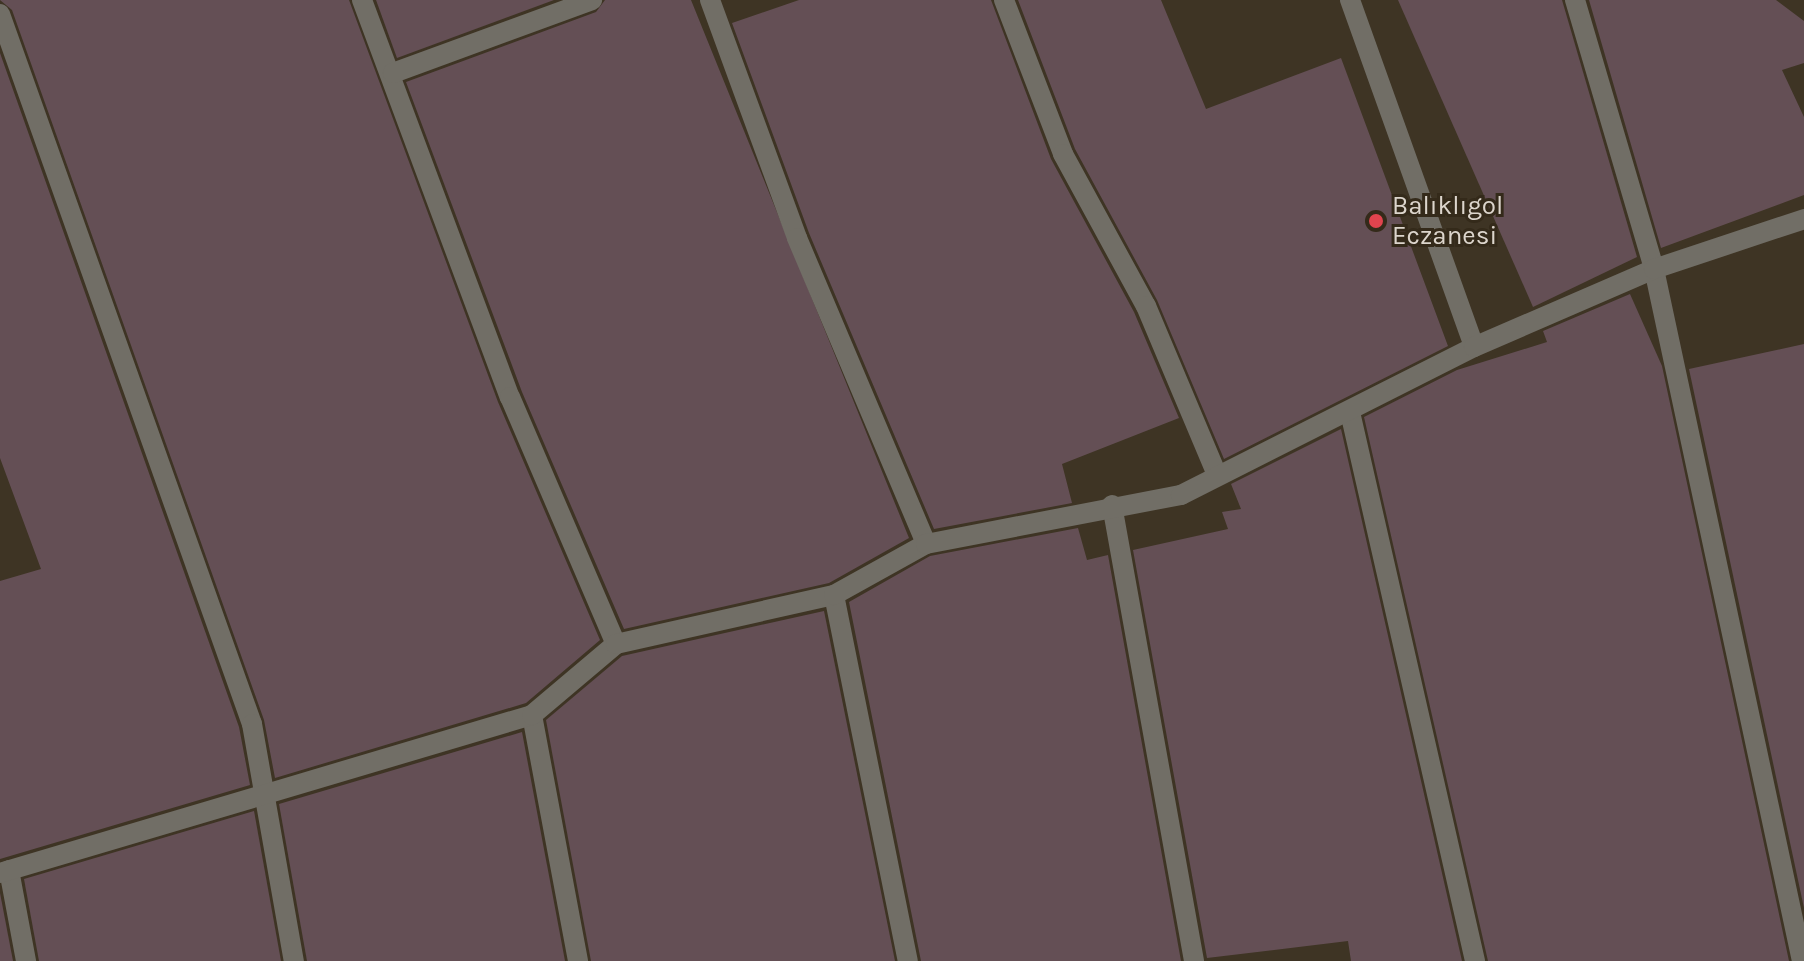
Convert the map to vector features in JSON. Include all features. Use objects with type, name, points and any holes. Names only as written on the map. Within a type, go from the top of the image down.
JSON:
[{"type":"street","points":[[362,0],[393,73],[510,397],[616,644]]},
{"type":"street","points":[[393,73],[592,0]]},
{"type":"street","points":[[710,0],[797,238],[926,544]]},
{"type":"street","points":[[1004,0],[1063,154],[1146,306],[1217,475]]},
{"type":"street","points":[[1350,0],[1474,347]]},
{"type":"street","points":[[1575,0],[1654,269],[1802,961]]},
{"type":"street","points":[[0,14],[252,724],[294,961]]},
{"type":"street","points":[[26,961],[5,872],[532,715],[616,644],[834,595],[926,544],[1112,505],[1181,495],[1474,347],[1654,269],[1804,219]]},
{"type":"street","points":[[1350,412],[1475,961]]},
{"type":"street","points":[[1112,505],[1194,961]]},
{"type":"street","points":[[834,595],[908,961]]},
{"type":"street","points":[[532,715],[578,961]]},
{"type":"building","points":[[0,0],[349,0],[498,402],[600,640],[526,703],[275,778],[264,720],[12,10]]},
{"type":"building","points":[[376,0],[554,0],[397,58]]},
{"type":"building","points":[[605,0],[691,0],[909,538],[829,583],[624,629],[522,392],[406,82],[596,12]]},
{"type":"building","points":[[799,0],[991,0],[1051,159],[1134,312],[1179,418],[1062,464],[1072,503],[934,529],[809,233],[732,23]]},
{"type":"building","points":[[1018,0],[1161,0],[1206,109],[1341,58],[1448,346],[1224,459],[1157,300],[1075,149]]},
{"type":"building","points":[[1398,0],[1562,0],[1637,257],[1533,307]]},
{"type":"building","points":[[1589,0],[1776,0],[1804,21],[1804,63],[1782,70],[1804,117],[1804,195],[1661,248]]},
{"type":"building","points":[[0,53],[239,727],[250,785],[0,859],[0,581],[41,569],[0,458]]},
{"type":"building","points":[[1630,294],[1662,366],[1789,961],[1488,961],[1364,417],[1457,370],[1547,342],[1543,331]]},
{"type":"building","points":[[1804,344],[1804,908],[1689,369]]},
{"type":"building","points":[[1341,429],[1462,961],[1351,961],[1348,941],[1207,958],[1133,550],[1228,529],[1222,512],[1241,509],[1231,484]]},
{"type":"building","points":[[1078,528],[1087,560],[1108,555],[1181,961],[921,961],[849,602],[930,556]]},
{"type":"building","points":[[824,611],[895,961],[591,961],[546,720],[622,656]]},
{"type":"building","points":[[522,732],[565,961],[307,961],[279,804]]},
{"type":"building","points":[[254,811],[281,961],[39,961],[24,879]]},
{"type":"building","points":[[0,893],[13,961],[0,961]]},
{"type":"place","name":"Balıklıgol Eczanesi","points":[[1376,221]]}]
